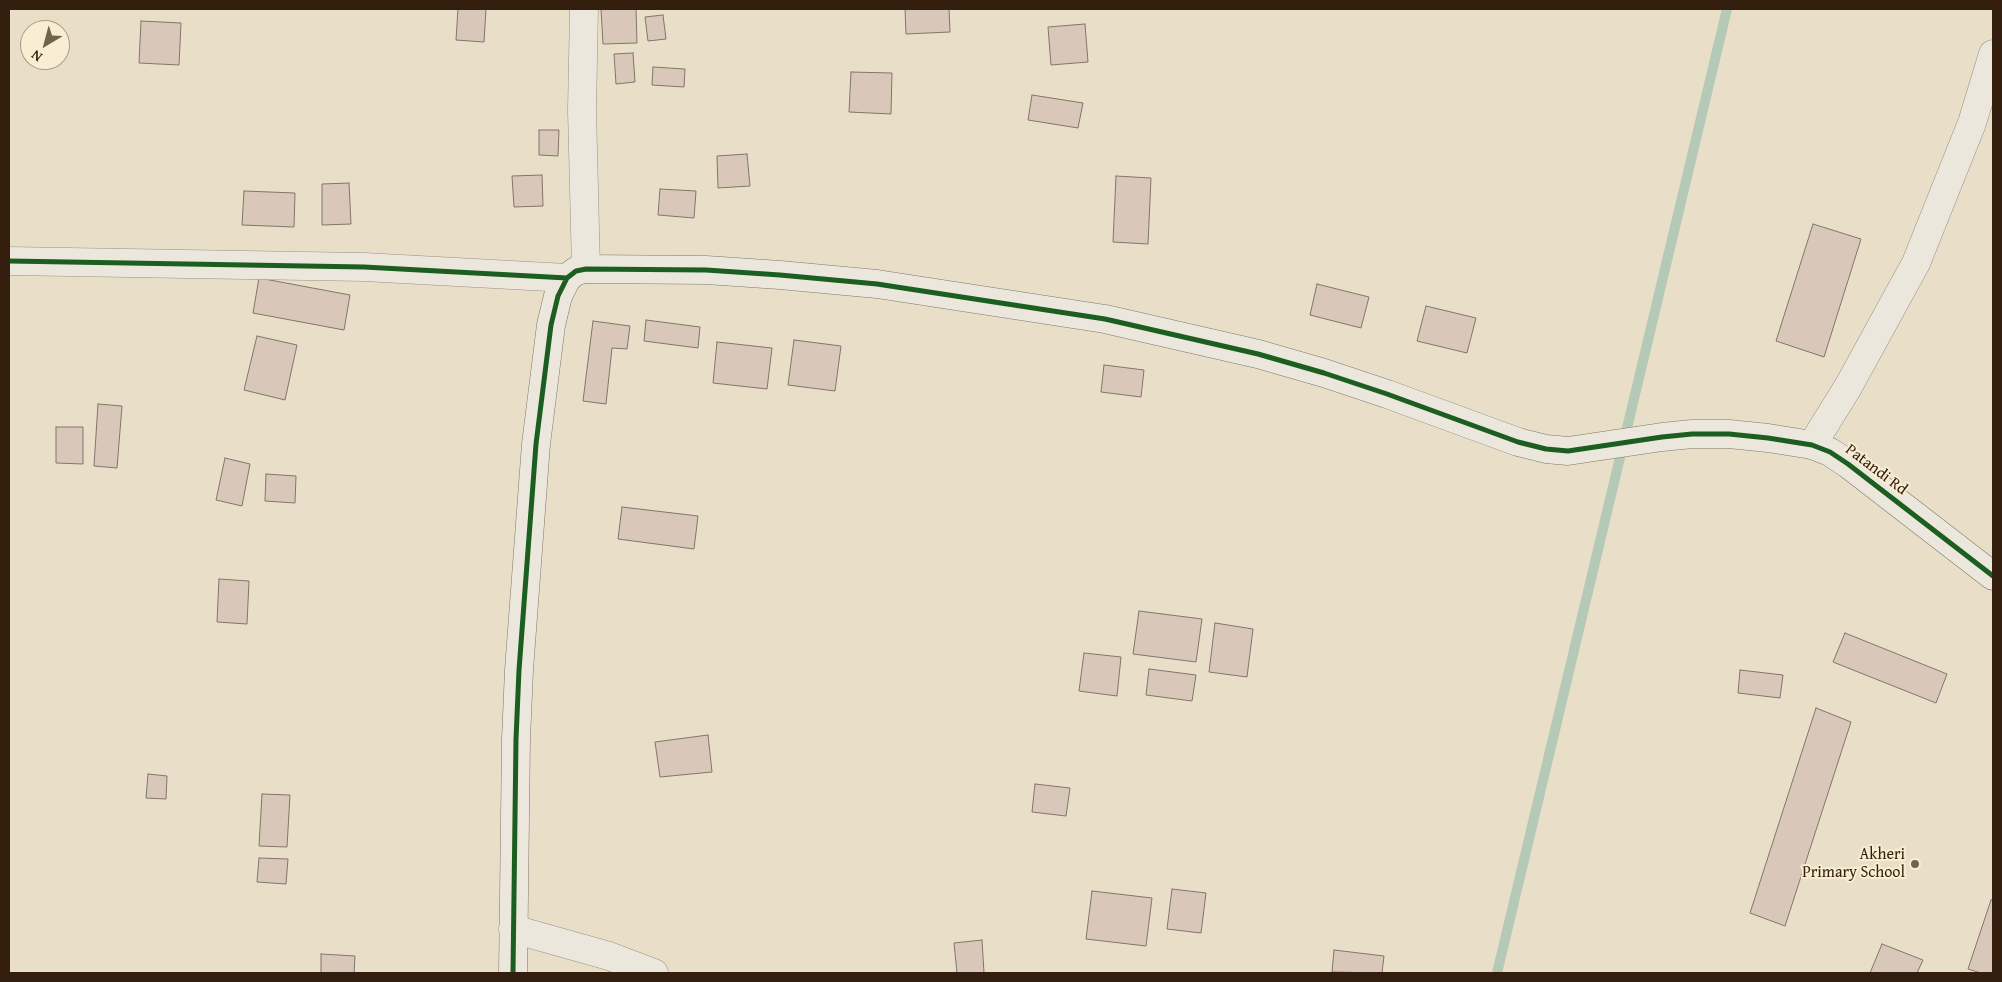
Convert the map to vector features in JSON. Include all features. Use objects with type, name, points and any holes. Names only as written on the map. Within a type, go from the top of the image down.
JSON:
[{"type":"street","points":[[513,973],[517,729],[535,464],[551,325],[558,296],[577,274],[584,9]]},
{"type":"street","points":[[1812,445],[1848,388],[1916,263],[1972,123],[1993,54]]},
{"type":"street","name":"Patandi Rd","points":[[9,261],[364,267],[577,274],[706,270],[848,281],[926,291],[1105,319],[1258,354],[1387,394],[1518,442],[1546,449],[1568,451],[1662,436],[1729,434],[1812,445],[1830,452],[1848,464],[1993,576]]},
{"type":"street","points":[[513,929],[609,956],[654,973]]},
{"type":"building","points":[[458,9],[486,9],[484,42],[456,40]]},
{"type":"building","points":[[601,9],[636,9],[637,43],[603,44]]},
{"type":"building","points":[[905,9],[949,9],[950,32],[906,34]]},
{"type":"building","points":[[663,15],[666,39],[648,41],[645,17]]},
{"type":"building","points":[[141,21],[181,23],[179,65],[139,63]]},
{"type":"building","points":[[1085,24],[1088,62],[1051,65],[1048,27]]},
{"type":"building","points":[[633,53],[635,82],[616,84],[614,54]]},
{"type":"building","points":[[653,67],[685,69],[684,87],[652,85]]},
{"type":"building","points":[[851,72],[892,73],[891,114],[849,112]]},
{"type":"building","points":[[1032,95],[1083,103],[1078,128],[1028,120]]},
{"type":"building","points":[[539,130],[559,130],[558,156],[539,155]]},
{"type":"building","points":[[747,154],[750,186],[718,188],[717,156]]},
{"type":"building","points":[[542,175],[543,206],[514,207],[512,176]]},
{"type":"building","points":[[1116,176],[1151,178],[1148,244],[1113,242]]},
{"type":"building","points":[[349,183],[351,224],[322,225],[322,184]]},
{"type":"building","points":[[660,189],[696,191],[694,218],[658,215]]},
{"type":"building","points":[[244,191],[295,193],[294,227],[242,225]]},
{"type":"building","points":[[1813,224],[1861,239],[1824,357],[1776,341]]},
{"type":"building","points":[[259,278],[350,295],[344,330],[253,313]]},
{"type":"building","points":[[1317,284],[1369,297],[1361,328],[1310,315]]},
{"type":"building","points":[[1426,306],[1476,318],[1467,353],[1417,341]]},
{"type":"building","points":[[646,320],[700,327],[698,348],[644,341]]},
{"type":"building","points":[[593,321],[630,326],[627,349],[612,348],[606,404],[583,401]]},
{"type":"building","points":[[257,336],[297,345],[285,400],[244,390]]},
{"type":"building","points":[[794,340],[841,346],[835,391],[788,385]]},
{"type":"building","points":[[717,342],[772,348],[767,389],[713,383]]},
{"type":"building","points":[[1104,365],[1144,370],[1141,397],[1101,392]]},
{"type":"building","points":[[98,404],[122,406],[117,468],[94,466]]},
{"type":"building","points":[[56,427],[83,427],[83,464],[56,463]]},
{"type":"building","points":[[225,458],[250,464],[242,506],[216,500]]},
{"type":"building","points":[[266,474],[296,476],[295,503],[265,501]]},
{"type":"building","points":[[622,507],[698,516],[694,549],[618,539]]},
{"type":"building","points":[[219,579],[249,581],[247,624],[217,622]]},
{"type":"building","points":[[1139,611],[1202,619],[1196,662],[1133,654]]},
{"type":"building","points":[[1215,623],[1253,629],[1247,677],[1209,672]]},
{"type":"building","points":[[1845,633],[1947,674],[1936,703],[1833,662]]},
{"type":"building","points":[[1084,653],[1121,657],[1117,696],[1079,691]]},
{"type":"building","points":[[1149,669],[1196,675],[1192,701],[1146,695]]},
{"type":"building","points":[[1740,670],[1783,675],[1780,698],[1738,693]]},
{"type":"building","points":[[1816,708],[1851,722],[1785,926],[1750,913]]},
{"type":"building","points":[[708,735],[712,772],[660,777],[655,742]]},
{"type":"building","points":[[148,774],[167,776],[166,799],[146,798]]},
{"type":"building","points":[[1035,784],[1070,788],[1066,816],[1032,812]]},
{"type":"building","points":[[262,794],[290,795],[287,847],[259,846]]},
{"type":"building","points":[[259,858],[288,859],[286,884],[257,882]]},
{"type":"building","points":[[1172,889],[1206,893],[1201,933],[1167,929]]},
{"type":"building","points":[[1092,891],[1152,898],[1146,946],[1086,939]]},
{"type":"building","points":[[1991,900],[1993,900],[1993,973],[1981,973],[1968,969]]},
{"type":"building","points":[[982,940],[984,973],[957,973],[954,943]]},
{"type":"building","points":[[1882,944],[1923,960],[1917,973],[1870,973]]},
{"type":"building","points":[[1334,950],[1384,956],[1382,973],[1332,972]]},
{"type":"building","points":[[321,954],[355,956],[354,973],[321,973]]},
{"type":"waterway","points":[[1497,973],[1727,9]]},
{"type":"cycle path","points":[[9,261],[364,267],[567,278]]},
{"type":"cycle path","points":[[513,973],[516,739],[519,670],[536,444],[551,325],[558,296],[567,278],[576,271],[586,269],[706,270],[780,275],[877,284],[1105,319],[1258,354],[1324,373],[1518,442],[1546,449],[1568,451],[1692,434],[1729,434],[1812,445],[1830,452],[1848,464],[1993,576]]},
{"type":"place","name":"Akheri Primary School","points":[[1915,864]]}]
